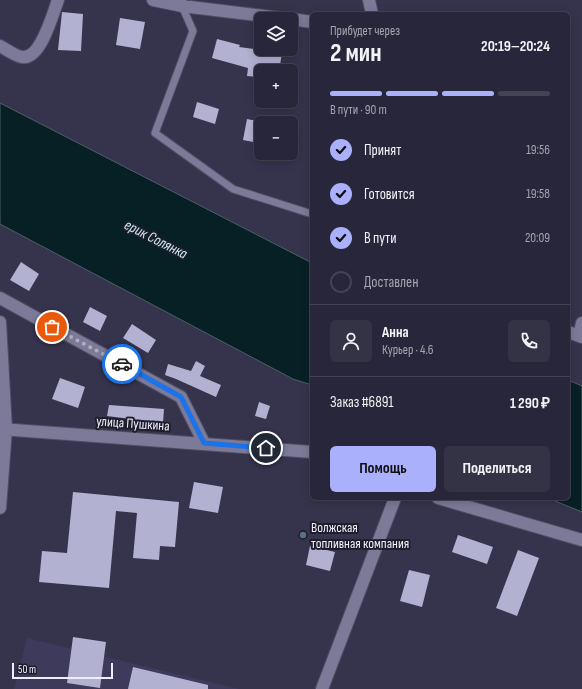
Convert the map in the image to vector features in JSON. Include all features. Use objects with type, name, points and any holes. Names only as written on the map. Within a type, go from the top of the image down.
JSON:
[{"type":"street","points":[[0,46],[22,57],[28,56],[43,42],[58,0]]},
{"type":"street","points":[[153,0],[254,14]]},
{"type":"street","points":[[369,0],[372,12]]},
{"type":"street","points":[[298,20],[310,22]]},
{"type":"street","points":[[0,298],[12,306],[181,397],[204,443]]},
{"type":"street","points":[[0,316],[12,306]]},
{"type":"street","points":[[0,322],[3,429],[0,508]]},
{"type":"street","points":[[576,335],[582,323]]},
{"type":"street","name":"улица Пушкина","points":[[3,429],[310,452]]},
{"type":"street","points":[[322,689],[394,500]]},
{"type":"street","points":[[445,500],[582,540]]},
{"type":"lane","points":[[183,3],[193,31],[155,133],[234,189],[310,213]]},
{"type":"shaded area","points":[[27,638],[239,689],[14,689]]},
{"type":"water","name":"ерик Солянка","points":[[0,103],[310,262],[310,384],[293,379],[0,224]]},
{"type":"water","points":[[570,381],[582,386],[582,512],[553,500],[570,500]]},
{"type":"building","points":[[62,12],[83,14],[81,51],[58,50]]},
{"type":"building","points":[[120,18],[145,22],[140,49],[116,45]]},
{"type":"building","points":[[217,39],[240,45],[239,47],[254,49],[254,56],[282,56],[280,64],[254,64],[254,76],[247,76],[248,68],[212,58]]},
{"type":"building","points":[[197,102],[219,109],[215,124],[193,117]]},
{"type":"building","points":[[247,119],[254,120],[254,142],[243,140]]},
{"type":"building","points":[[21,262],[39,274],[29,291],[10,280]]},
{"type":"building","points":[[90,307],[107,316],[100,331],[83,322]]},
{"type":"building","points":[[132,324],[156,340],[148,353],[123,338]]},
{"type":"building","points":[[196,361],[205,366],[200,376],[221,385],[216,397],[165,375],[168,364],[191,371]]},
{"type":"building","points":[[60,378],[85,387],[78,408],[52,399]]},
{"type":"building","points":[[259,402],[270,406],[266,419],[255,416]]},
{"type":"building","points":[[109,405],[164,409],[163,423],[107,416]]},
{"type":"building","points":[[194,482],[223,487],[218,513],[189,508]]},
{"type":"building","points":[[73,492],[179,502],[175,547],[160,546],[159,560],[133,558],[137,513],[116,511],[109,588],[39,582],[42,551],[67,553]]},
{"type":"building","points":[[458,535],[493,547],[487,564],[452,552]]},
{"type":"building","points":[[310,546],[335,552],[330,571],[306,565]]},
{"type":"building","points":[[518,550],[539,558],[517,616],[496,608]]},
{"type":"building","points":[[409,570],[430,575],[422,607],[400,601]]},
{"type":"building","points":[[73,637],[106,642],[100,688],[67,683]]},
{"type":"building","points":[[133,667],[208,685],[208,689],[128,689]]},
{"type":"way so far","points":[[52,327],[122,364]]},
{"type":"place","name":"Волжская топливная компания","points":[[303,535]]},
{"type":"route","points":[[122,364],[172,390],[181,397],[188,407],[204,443],[266,448]]}]
